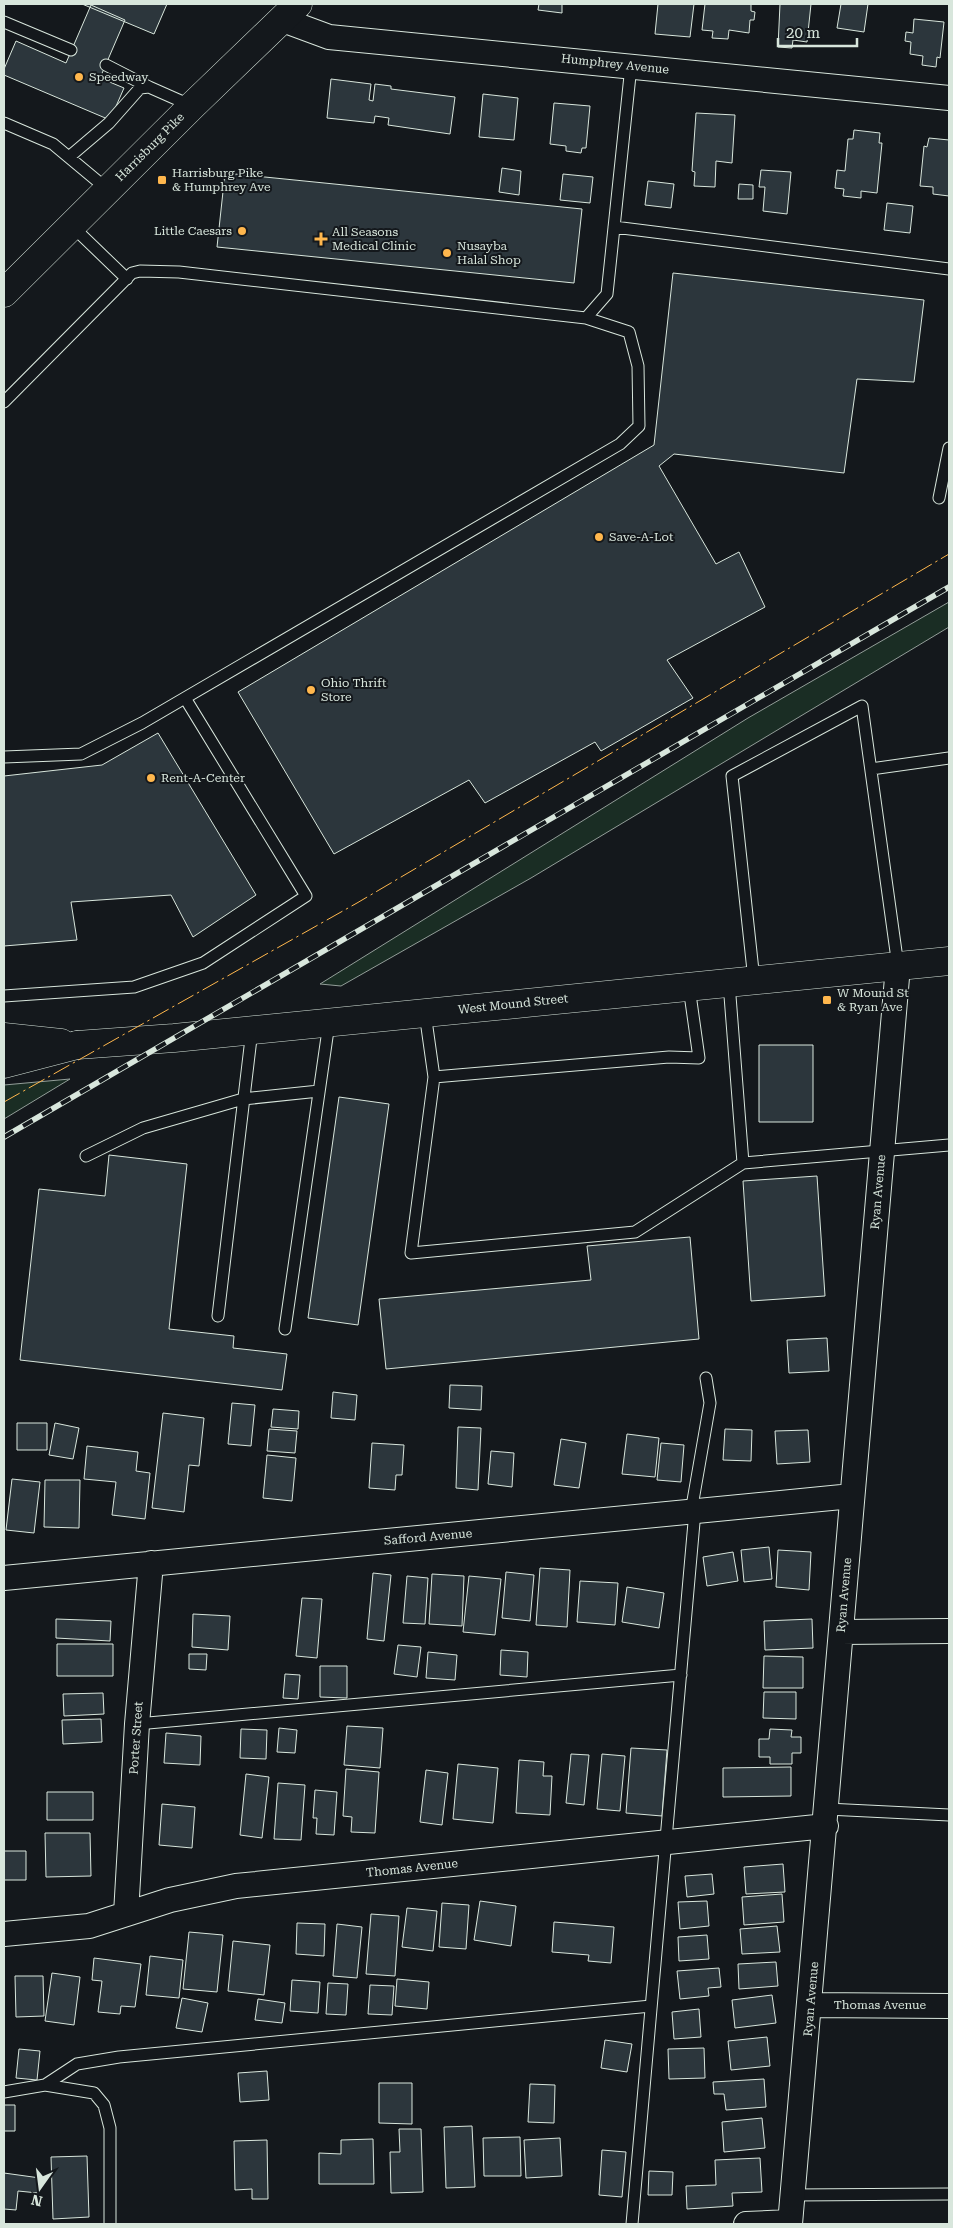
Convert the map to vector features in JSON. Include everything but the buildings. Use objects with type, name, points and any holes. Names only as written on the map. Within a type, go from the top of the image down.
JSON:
[{"type":"street","name":"Humphrey Avenue","points":[[291,12],[329,37],[949,98]]},
{"type":"street","name":"Harrisburg Pike","points":[[4,293],[192,106],[291,12]]},
{"type":"street","name":"West Mound Street","points":[[4,1037],[77,1044],[252,1030],[949,961]]},
{"type":"street","name":"Ryan Avenue","points":[[790,2223],[898,966]]},
{"type":"street","name":"West Mound Street","points":[[4,1064],[77,1044]]},
{"type":"street","name":"Safford Avenue","points":[[4,1578],[852,1496]]},
{"type":"street","name":"Porter Street","points":[[126,1914],[137,1724],[151,1563]]},
{"type":"street","points":[[841,1632],[949,1631]]},
{"type":"street","name":"Thomas Avenue","points":[[4,1934],[89,1926],[170,1900],[236,1886],[666,1842],[826,1818]]},
{"type":"street","name":"Thomas Avenue","points":[[810,2005],[949,2006]]},
{"type":"street","points":[[746,2224],[790,2223]]},
{"type":"lane","points":[[4,22],[71,50]]},
{"type":"lane","points":[[106,65],[192,106]]},
{"type":"lane","points":[[586,318],[607,294],[631,66]]},
{"type":"lane","points":[[69,157],[109,123],[140,88],[149,87]]},
{"type":"lane","points":[[4,123],[54,144],[108,190]]},
{"type":"lane","points":[[72,225],[127,279]]},
{"type":"lane","points":[[614,227],[949,270]]},
{"type":"lane","points":[[4,402],[132,273],[140,271],[179,272],[586,318],[629,332],[638,366],[639,426],[620,444],[186,698],[81,754],[4,757]]},
{"type":"lane","points":[[939,498],[949,448]]},
{"type":"lane","points":[[4,996],[134,987],[203,962],[306,896],[186,698]]},
{"type":"lane","points":[[743,1163],[742,982],[732,776],[862,706],[898,966]]},
{"type":"lane","points":[[871,769],[949,758]]},
{"type":"lane","points":[[434,1077],[669,1057],[699,1058],[689,987]]},
{"type":"lane","points":[[425,1013],[434,1077],[411,1252],[635,1232],[743,1163],[949,1145]]},
{"type":"lane","points":[[285,1329],[329,1023]]},
{"type":"lane","points":[[218,1316],[252,1030]]},
{"type":"lane","points":[[86,1156],[143,1128],[243,1099],[319,1091]]},
{"type":"lane","points":[[632,2224],[681,1675],[693,1511],[710,1403],[706,1378]]},
{"type":"lane","points":[[137,1724],[681,1675]]},
{"type":"lane","points":[[826,1818],[949,1815]]},
{"type":"lane","points":[[45,2085],[77,2064],[119,2057],[651,2006]]},
{"type":"lane","points":[[4,2092],[45,2085],[94,2093],[104,2105],[110,2128],[110,2224]]},
{"type":"lane","points":[[793,2195],[949,2194]]},
{"type":"green space","points":[[949,602],[949,627],[531,878],[341,986],[320,984],[748,718]]},
{"type":"green space","points":[[70,1079],[4,1119],[4,1085]]},
{"type":"railway","points":[[4,1137],[949,587]]},
{"type":"power","points":[[4,1102],[357,903],[949,554]]},
{"type":"place","name":"Speedway","points":[[79,77]]},
{"type":"place","name":"Harrisburg Pike & Humphrey Ave","points":[[162,180]]},
{"type":"place","name":"Little Caesars","points":[[242,231]]},
{"type":"place","name":"All Seasons Medical Clinic","points":[[321,239]]},
{"type":"place","name":"Nusayba Halal Shop","points":[[447,253]]},
{"type":"place","name":"Save-A-Lot","points":[[599,537]]},
{"type":"place","name":"Ohio Thrift Store","points":[[311,690]]},
{"type":"place","name":"Rent-A-Center","points":[[151,778]]},
{"type":"place","name":"W Mound St & Ryan Ave","points":[[827,1000]]}]
